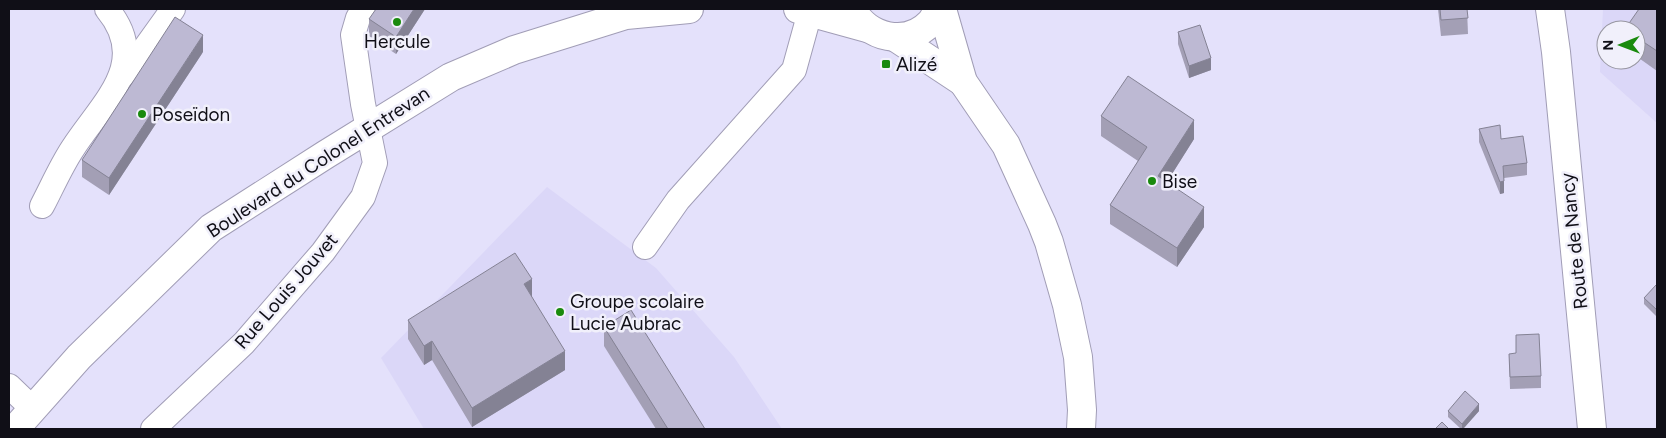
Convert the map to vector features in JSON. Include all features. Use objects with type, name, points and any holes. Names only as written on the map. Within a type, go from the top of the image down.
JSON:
[{"type":"street","points":[[107,9],[122,34],[125,60],[121,77]]},
{"type":"street","points":[[42,206],[73,148],[105,104],[121,77],[140,55],[173,9]]},
{"type":"street","name":"Rue Louis Jouvet","points":[[153,429],[244,342],[322,252],[363,198],[375,163],[363,104],[353,35],[358,18],[364,9]]},
{"type":"street","name":"Boulevard du Colonel Entrevan","points":[[15,429],[79,357],[211,228],[450,77],[514,50],[626,16],[689,9]]},
{"type":"street","points":[[645,246],[678,200],[794,70],[804,10],[860,18],[880,35],[895,37],[915,34],[931,22],[940,9]]},
{"type":"street","points":[[940,9],[963,82],[1006,145],[1049,242],[1067,305],[1078,357],[1082,410],[1081,429]]},
{"type":"street","name":"Route de Nancy","points":[[1550,9],[1556,52],[1592,429]]},
{"type":"street","name":"Route de Nancy","points":[[1556,52],[1560,9]]},
{"type":"street","points":[[895,37],[963,82]]},
{"type":"street","points":[[9,386],[33,409]]},
{"type":"shaded area","points":[[1603,9],[1657,9],[1657,123],[1600,72],[1600,70],[1646,70],[1646,20],[1602,20]]},
{"type":"shaded area","name":"Groupe scolaire Lucie Aubrac","points":[[547,187],[656,268],[734,357],[782,429],[424,429],[381,358]]},
{"type":"building","points":[[376,9],[414,9],[396,37],[369,19]]},
{"type":"building","points":[[1440,9],[1467,9],[1468,18],[1441,20]]},
{"type":"building","points":[[1639,9],[1657,9],[1657,51],[1646,44],[1646,20],[1631,20]]},
{"type":"building","name":"Poseïdon","points":[[175,17],[203,35],[109,178],[82,160]]},
{"type":"building","points":[[1200,25],[1211,58],[1189,66],[1178,32]]},
{"type":"building","name":"Bise","points":[[1128,76],[1194,120],[1158,176],[1204,207],[1177,248],[1110,205],[1147,147],[1101,116]]},
{"type":"building","points":[[1500,125],[1501,139],[1523,136],[1527,163],[1503,166],[1504,181],[1500,182],[1479,129]]},
{"type":"building","points":[[515,253],[532,279],[524,284],[565,351],[472,408],[432,341],[424,346],[408,320]]},
{"type":"building","points":[[1657,285],[1657,310],[1644,298]]},
{"type":"building","points":[[631,310],[705,429],[668,429],[604,327]]},
{"type":"building","points":[[1539,334],[1541,376],[1510,377],[1509,354],[1516,353],[1516,335]]},
{"type":"building","points":[[1465,391],[1479,404],[1462,424],[1448,411]]},
{"type":"building","points":[[1442,422],[1449,429],[1435,429]]},
{"type":"place","name":"Hercule","points":[[397,22]]},
{"type":"place","name":"Alizé","points":[[886,64]]},
{"type":"place","name":"Poseïdon","points":[[142,114]]},
{"type":"place","name":"Bise","points":[[1152,181]]},
{"type":"place","name":"Groupe scolaire Lucie Aubrac","points":[[560,312]]}]
